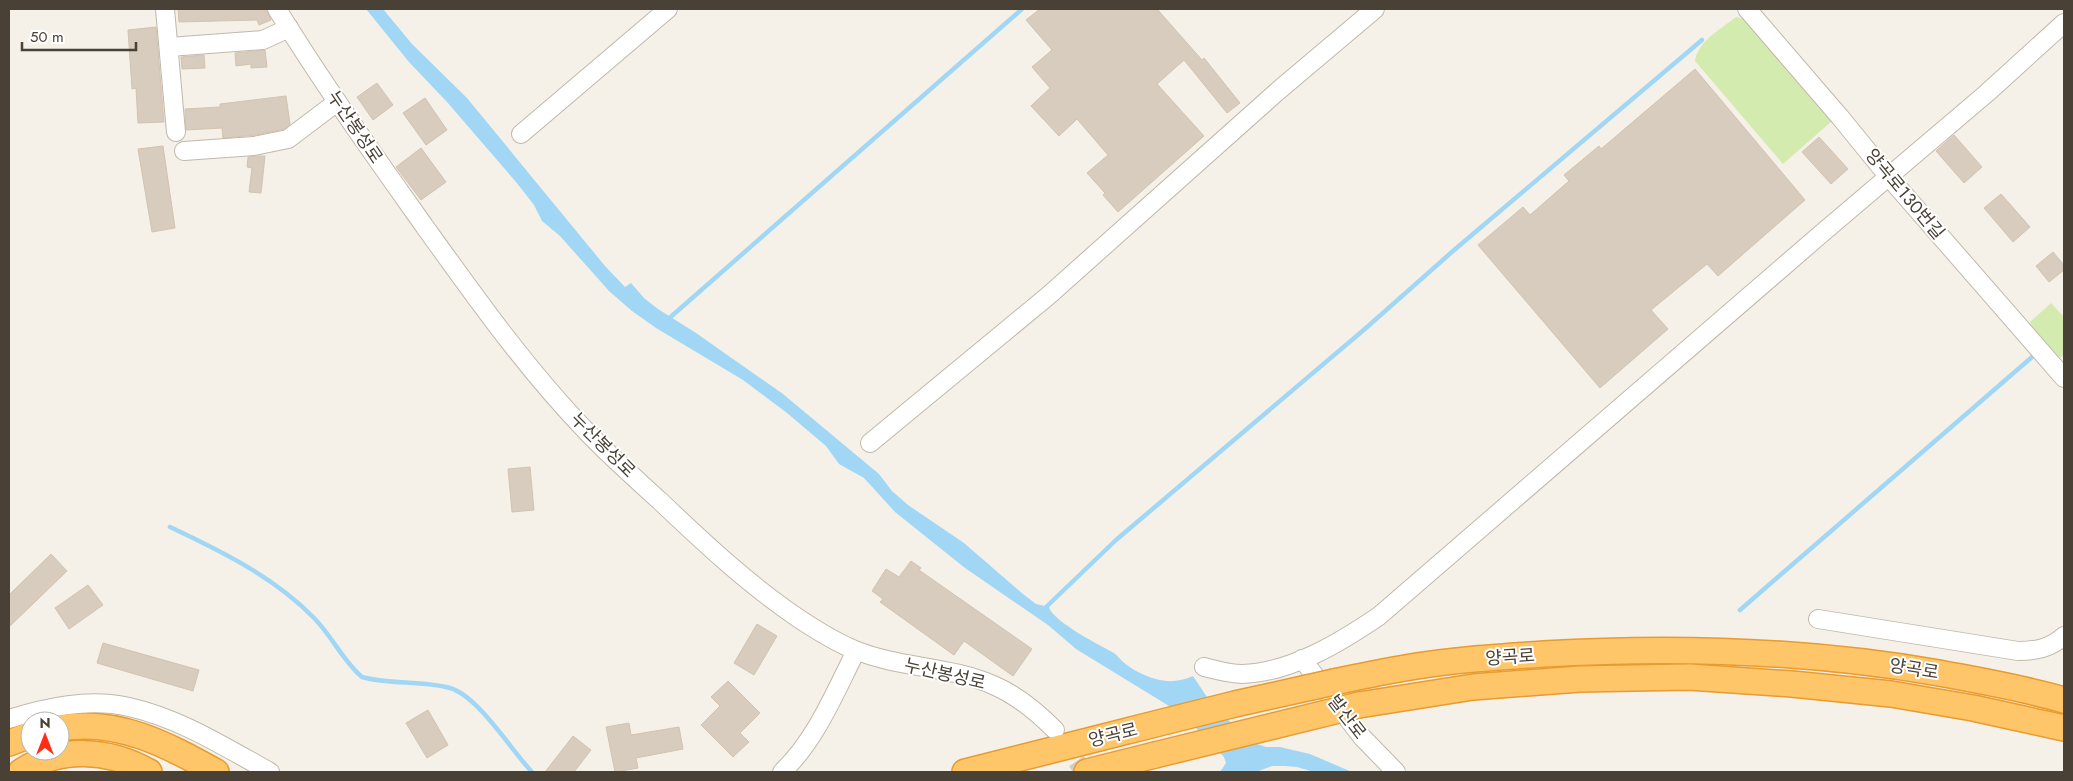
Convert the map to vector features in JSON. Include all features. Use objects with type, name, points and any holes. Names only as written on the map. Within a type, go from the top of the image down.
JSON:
[{"type":"highway","name":"양곡로","points":[[964,772],[1235,704],[1406,668],[1486,658],[1590,651],[1696,649],[1802,655],[1897,666],[2015,686],[2064,700]]},
{"type":"highway","name":"양곡로","points":[[1087,772],[1359,705],[1473,687],[1580,679],[1689,677],[1792,684],[1891,694],[1973,708],[2064,728]]},
{"type":"highway","points":[[2015,686],[2064,694]]},
{"type":"highway","points":[[70,727],[89,726],[124,730],[179,751],[216,772]]},
{"type":"highway","points":[[21,772],[47,759],[86,753],[132,762],[149,772]]},
{"type":"street","points":[[165,9],[176,132]]},
{"type":"street","name":"누산봉성로","points":[[277,9],[337,102],[469,288],[526,362],[588,433],[683,523],[742,576],[798,618],[828,637],[856,651],[884,660],[964,676],[993,685],[1028,706],[1055,730]]},
{"type":"street","points":[[521,134],[668,9]]},
{"type":"street","points":[[870,443],[1048,296],[1279,90],[1375,9]]},
{"type":"street","name":"양곡로130번길","points":[[1747,9],[1888,176],[2064,378]]},
{"type":"street","points":[[1204,667],[1227,673],[1261,672],[1316,654],[1351,635],[1379,616],[1888,176],[1987,93],[2064,23]]},
{"type":"street","points":[[169,47],[263,40],[289,28]]},
{"type":"street","points":[[184,151],[254,146],[288,139],[337,102]]},
{"type":"street","points":[[1818,619],[2018,651],[2033,651],[2045,648],[2064,636]]},
{"type":"street","points":[[782,772],[800,753],[813,732],[856,651]]},
{"type":"street","name":"발산로","points":[[1302,659],[1362,737],[1396,772]]},
{"type":"street","points":[[9,719],[39,710],[72,705],[101,704],[127,706],[180,725],[270,772]]},
{"type":"green space","points":[[1736,17],[1744,19],[1832,121],[1783,164],[1695,61],[1705,41]]},
{"type":"green space","points":[[2051,303],[2064,317],[2064,354],[2060,358],[2042,342],[2030,322]]},
{"type":"water","points":[[366,9],[383,9],[412,44],[467,98],[605,266],[625,287],[631,283],[644,298],[658,309],[696,333],[783,394],[879,474],[892,491],[908,505],[964,543],[1036,604],[1049,607],[1052,613],[1067,626],[1114,653],[1129,667],[1147,676],[1170,681],[1193,676],[1211,703],[1251,742],[1266,747],[1280,747],[1310,754],[1352,772],[1314,772],[1297,767],[1272,766],[1256,772],[1220,772],[1226,763],[1224,757],[1196,728],[1169,706],[1076,649],[1048,625],[965,568],[895,512],[864,478],[839,464],[826,446],[787,413],[743,380],[656,328],[609,291],[560,236],[542,221],[534,205],[516,182],[447,102],[409,62]]},
{"type":"building","points":[[178,9],[266,9],[271,20],[259,25],[257,20],[179,22]]},
{"type":"building","points":[[1040,9],[1157,9],[1202,60],[1204,58],[1240,103],[1227,113],[1184,60],[1157,84],[1204,136],[1118,212],[1103,195],[1105,193],[1087,173],[1108,155],[1077,119],[1059,136],[1031,106],[1050,88],[1032,67],[1052,50],[1026,20]]},
{"type":"building","points":[[156,27],[164,122],[138,123],[136,88],[132,89],[128,30]]},
{"type":"building","points":[[265,50],[267,67],[251,68],[251,64],[236,66],[235,53]]},
{"type":"building","points":[[204,55],[205,68],[182,69],[181,57]]},
{"type":"building","points":[[1695,69],[1805,200],[1718,276],[1707,264],[1651,310],[1668,329],[1600,388],[1478,245],[1523,207],[1530,215],[1569,181],[1564,175],[1599,146],[1601,149]]},
{"type":"building","points":[[377,83],[393,105],[373,120],[357,97]]},
{"type":"building","points":[[286,96],[290,124],[284,129],[256,135],[223,138],[222,128],[186,130],[185,109],[220,107],[220,104]]},
{"type":"building","points":[[425,98],[447,130],[426,145],[403,113]]},
{"type":"building","points":[[1954,135],[1982,167],[1964,183],[1936,151]]},
{"type":"building","points":[[1819,137],[1848,169],[1831,184],[1802,152]]},
{"type":"building","points":[[163,146],[175,228],[152,232],[138,149]]},
{"type":"building","points":[[421,148],[446,182],[421,200],[396,167]]},
{"type":"building","points":[[265,156],[261,193],[249,192],[252,168],[247,167],[248,157]]},
{"type":"building","points":[[2001,194],[2030,227],[2013,242],[1984,208]]},
{"type":"building","points":[[2053,252],[2064,265],[2064,270],[2049,282],[2036,266]]},
{"type":"building","points":[[530,467],[534,510],[512,512],[508,469]]},
{"type":"building","points":[[51,554],[67,571],[9,627],[9,595]]},
{"type":"building","points":[[911,561],[921,568],[919,570],[1032,649],[1013,676],[964,641],[954,655],[880,602],[883,599],[872,591],[886,569],[899,577]]},
{"type":"building","points":[[88,585],[103,605],[69,629],[55,608]]},
{"type":"building","points":[[757,624],[777,636],[754,675],[734,663]]},
{"type":"building","points":[[103,643],[199,670],[193,691],[97,663]]},
{"type":"building","points":[[728,681],[760,713],[740,733],[749,742],[733,757],[701,725],[720,706],[711,697]]},
{"type":"building","points":[[428,710],[448,745],[427,758],[406,723]]},
{"type":"building","points":[[629,723],[631,735],[679,727],[683,749],[636,758],[638,768],[615,772],[606,727]]},
{"type":"building","points":[[573,736],[591,750],[574,772],[545,772]]},
{"type":"waterway","points":[[666,321],[1022,9]]},
{"type":"waterway","points":[[1043,610],[1116,540],[1702,40]]},
{"type":"waterway","points":[[1740,610],[2032,357]]},
{"type":"waterway","points":[[170,527],[246,566],[282,590],[314,618],[349,664],[362,677],[383,681],[428,684],[450,688],[461,693],[483,712],[532,772]]},
{"type":"tunnel","points":[[1061,739],[1084,772]]}]
